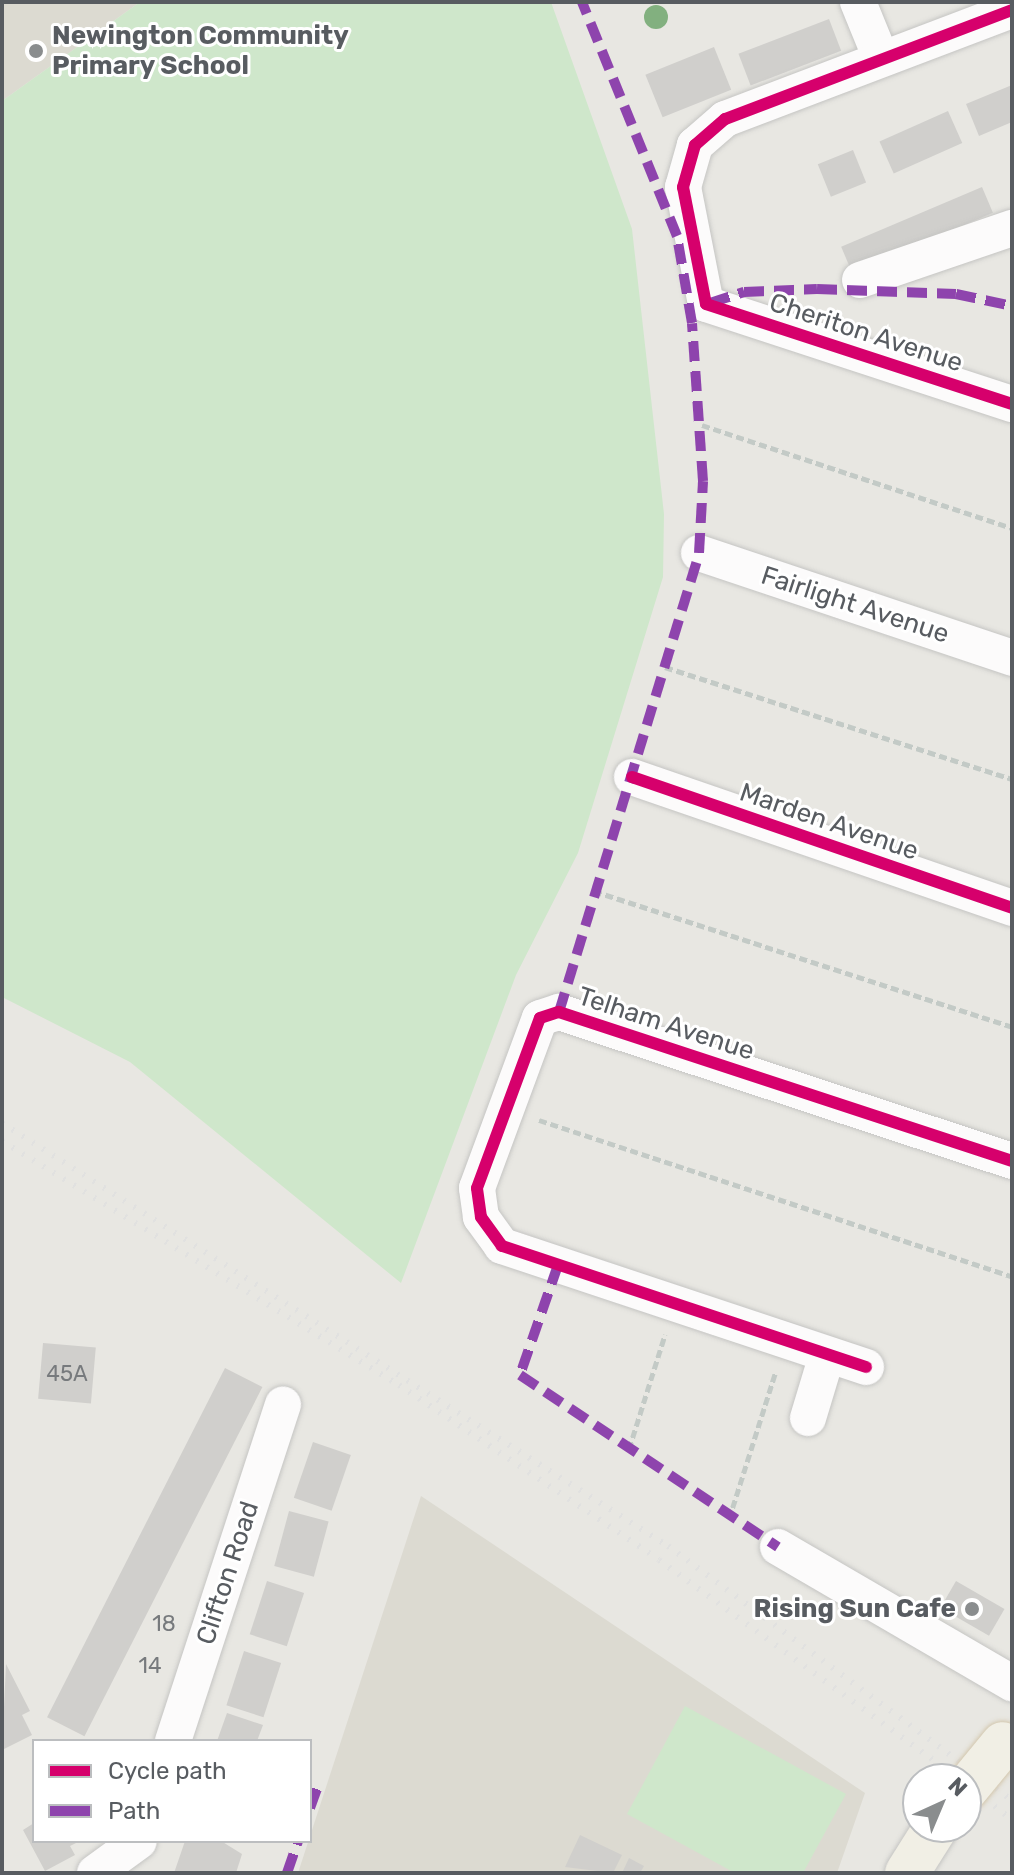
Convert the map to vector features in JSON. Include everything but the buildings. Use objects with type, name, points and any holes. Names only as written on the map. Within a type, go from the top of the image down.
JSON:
[{"type":"main road","points":[[982,1769],[1007,1737]]},
{"type":"main road","points":[[907,1873],[926,1843]]},
{"type":"street","points":[[858,2],[880,56],[1012,10]]},
{"type":"street","name":"Cheriton Avenue","points":[[880,56],[725,119],[695,145],[683,187],[706,304],[1012,404]]},
{"type":"street","points":[[860,280],[1012,228]]},
{"type":"street","name":"Fairlight Avenue","points":[[699,553],[1012,658]]},
{"type":"street","name":"Marden Avenue","points":[[632,777],[1012,908]]},
{"type":"street","name":"Telham Avenue","points":[[866,1367],[502,1246],[481,1217],[477,1188],[503,1109],[540,1018],[559,1012],[1012,1161]]},
{"type":"street","points":[[808,1418],[827,1355]]},
{"type":"street","name":"Clifton Road","points":[[174,1739],[283,1405]]},
{"type":"street","points":[[778,1547],[1012,1683]]},
{"type":"street","points":[[95,1873],[136,1843]]},
{"type":"path","points":[[702,425],[1012,528]]},
{"type":"path","points":[[665,667],[1012,779]]},
{"type":"path","points":[[594,891],[1012,1027]]},
{"type":"path","points":[[503,1109],[1012,1276]]},
{"type":"path","points":[[629,1449],[674,1304]]},
{"type":"path","points":[[729,1519],[785,1340]]},
{"type":"shaded area","name":"Newington Community Primary School","points":[[2,2],[140,2],[2,101]]},
{"type":"shaded area","points":[[421,1496],[865,1793],[837,1873],[298,1873],[308,1843],[312,1843],[312,1830]]},
{"type":"green space","points":[[140,2],[551,2],[632,229],[664,514],[663,577],[578,853],[516,975],[401,1283],[130,1062],[2,997],[2,101]]},
{"type":"green space","points":[[685,1706],[846,1794],[803,1873],[735,1873],[627,1814]]},
{"type":"railway","points":[[2,1123],[668,1546],[1012,1801]]},
{"type":"railway","points":[[2,1141],[399,1385],[659,1560],[937,1763]]},
{"type":"railway","points":[[982,1797],[1012,1820]]},
{"type":"marked path","points":[[559,1012],[699,553],[703,481],[692,323],[677,236],[582,2]]},
{"type":"marked path","points":[[710,303],[744,292],[817,289],[956,294],[1012,306]]},
{"type":"marked path","points":[[558,1265],[520,1375],[778,1547]]},
{"type":"marked path","points":[[312,1802],[318,1786]]},
{"type":"marked path","points":[[287,1873],[297,1843]]},
{"type":"cycle path","points":[[1012,10],[725,119],[695,145],[683,187],[706,304],[1012,404]]},
{"type":"cycle path","points":[[632,777],[1012,908]]},
{"type":"cycle path","points":[[866,1367],[502,1246],[481,1217],[477,1188],[540,1018],[559,1012],[1012,1161]]},
{"type":"place","name":"Newington Community Primary School","points":[[36,51]]},
{"type":"place","name":"Rising Sun Cafe","points":[[972,1609]]}]
